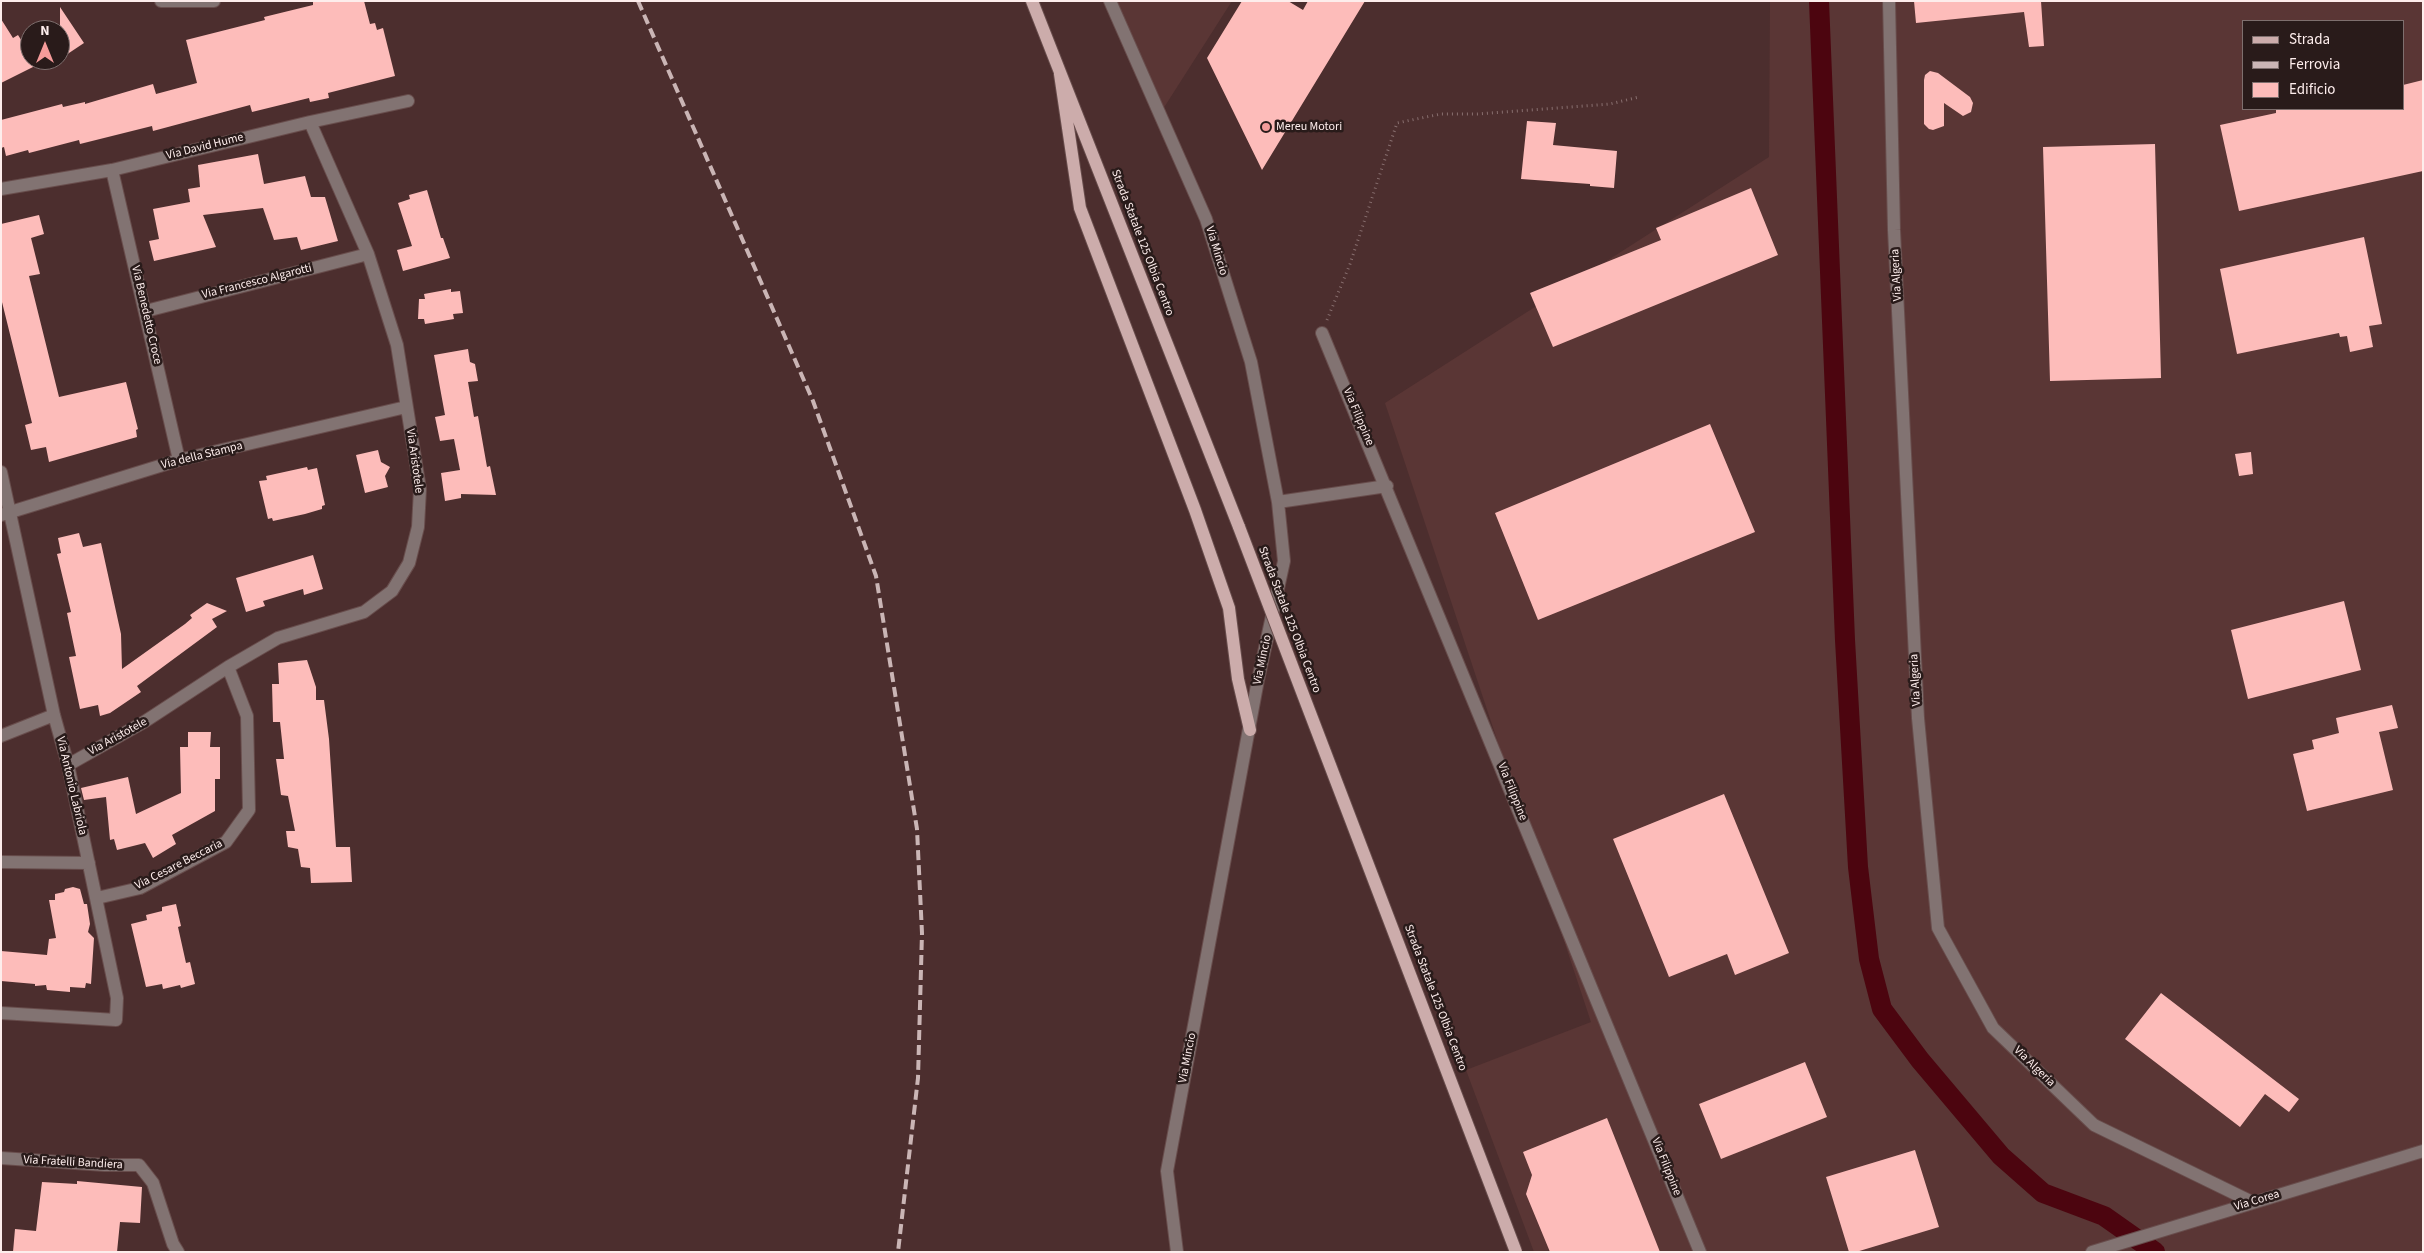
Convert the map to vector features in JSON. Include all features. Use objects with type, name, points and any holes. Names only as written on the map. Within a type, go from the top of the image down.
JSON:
[{"type":"main road","name":"Strada Statale 125 Olbia Centro","points":[[1032,1],[1239,528],[1516,1252]]},
{"type":"main road","points":[[1060,74],[1080,208],[1195,510],[1228,608],[1238,679],[1250,730]]},
{"type":"street","points":[[161,1],[214,1]]},
{"type":"street","name":"Via Mincio","points":[[1110,1],[1206,220],[1251,362],[1278,502],[1284,561],[1258,680],[1166,1171],[1177,1252]]},
{"type":"street","name":"Via Algeria","points":[[1889,1],[1894,230],[1918,718],[1938,928],[1993,1028],[2094,1125],[2252,1202]]},
{"type":"street","name":"Via David Hume","points":[[1,189],[112,170],[310,122],[408,101]]},
{"type":"street","name":"Via Aristotele","points":[[68,765],[144,722],[228,667],[278,638],[364,612],[392,592],[409,563],[418,528],[420,489],[397,345],[368,254],[310,122]]},
{"type":"street","name":"Via Benedetto Croce","points":[[112,170],[179,460]]},
{"type":"street","name":"Via Francesco Algarotti","points":[[146,311],[368,254]]},
{"type":"street","name":"Via Filippine","points":[[1322,333],[1387,486],[1700,1252]]},
{"type":"street","name":"Via della Stampa","points":[[6,513],[179,460],[406,407]]},
{"type":"street","name":"Via Antonio Labriola","points":[[1,472],[6,513],[54,715],[68,765],[117,998],[116,1020],[1,1013]]},
{"type":"street","points":[[1278,502],[1387,486]]},
{"type":"street","name":"Via Cesare Beccaria","points":[[97,898],[140,888],[226,842],[250,810],[247,716],[228,667]]},
{"type":"street","points":[[1,736],[54,715]]},
{"type":"street","points":[[1,862],[89,863]]},
{"type":"street","name":"Via Corea","points":[[2092,1252],[2423,1151]]},
{"type":"street","name":"Via Fratelli Bandiera","points":[[1,1158],[139,1165],[153,1183],[173,1244],[178,1252]]},
{"type":"path","points":[[1322,333],[1350,264],[1397,123],[1442,114],[1477,114],[1610,104],[1639,97]]},
{"type":"shaded area","points":[[1112,1],[1232,1],[1156,120]]},
{"type":"shaded area","points":[[1770,1],[2423,1],[2423,1252],[1534,1252],[1466,1070],[1591,1022],[1385,403],[1769,157]]},
{"type":"building","points":[[313,1],[364,1],[370,24],[375,23],[377,30],[383,28],[395,76],[328,93],[329,98],[310,102],[309,98],[252,112],[250,105],[153,131],[152,126],[80,144],[79,140],[29,153],[28,150],[6,156],[4,147],[1,148],[1,120],[62,104],[63,107],[85,102],[85,104],[153,84],[156,94],[197,83],[186,40],[265,20],[264,17],[313,5]]},
{"type":"building","points":[[1242,1],[1288,1],[1303,10],[1308,1],[1365,1],[1262,170],[1207,58]]},
{"type":"building","points":[[1914,1],[2041,1],[2044,46],[2029,47],[2024,12],[1916,23]]},
{"type":"building","points":[[60,7],[69,20],[60,20]]},
{"type":"building","points":[[1,19],[13,38],[18,35],[20,38],[20,70],[27,70],[1,83]]},
{"type":"building","points":[[70,22],[84,43],[70,52]]},
{"type":"building","points":[[1930,71],[1938,73],[1970,97],[1973,103],[1971,112],[1963,116],[1944,103],[1944,126],[1933,130],[1924,124],[1924,80],[1925,75]]},
{"type":"building","points":[[2423,80],[2423,171],[2239,211],[2220,125],[2276,113],[2276,110],[2404,110],[2404,85]]},
{"type":"building","points":[[1527,121],[1556,123],[1553,145],[1617,151],[1614,188],[1590,186],[1590,184],[1521,179]]},
{"type":"building","points":[[2155,144],[2161,378],[2050,381],[2043,147]]},
{"type":"building","points":[[258,154],[264,184],[305,176],[311,197],[325,197],[338,241],[301,250],[297,237],[274,240],[263,208],[203,215],[216,247],[154,261],[149,241],[159,239],[153,209],[190,202],[188,189],[200,187],[198,165]]},
{"type":"building","points":[[1751,188],[1778,255],[1553,347],[1530,293],[1661,240],[1656,228]]},
{"type":"building","points":[[427,190],[441,238],[443,238],[450,258],[403,271],[397,250],[412,246],[398,203],[410,199],[409,195]]},
{"type":"building","points":[[39,215],[44,234],[31,238],[40,274],[29,276],[59,397],[126,382],[138,429],[136,430],[137,437],[49,462],[46,447],[31,450],[25,425],[32,423],[1,298],[1,224]]},
{"type":"building","points":[[2364,237],[2382,324],[2369,326],[2373,347],[2350,352],[2347,336],[2340,337],[2339,333],[2237,354],[2220,269]]},
{"type":"building","points":[[451,289],[451,292],[460,291],[463,313],[453,314],[454,319],[425,324],[424,319],[418,319],[419,299],[425,299],[424,294]]},
{"type":"building","points":[[468,349],[470,362],[475,364],[478,381],[468,382],[474,417],[478,416],[487,467],[490,466],[496,495],[461,494],[461,498],[445,501],[441,473],[460,470],[454,439],[440,441],[435,417],[445,415],[434,355]]},
{"type":"building","points":[[1710,424],[1755,532],[1538,620],[1495,513]]},
{"type":"building","points":[[378,450],[381,462],[390,467],[385,476],[388,487],[365,493],[356,455]]},
{"type":"building","points":[[2251,452],[2253,474],[2239,476],[2235,454]]},
{"type":"building","points":[[307,467],[308,470],[317,468],[325,505],[322,506],[322,509],[273,521],[272,518],[268,519],[259,481],[267,480],[266,476]]},
{"type":"building","points":[[79,533],[83,547],[101,543],[121,634],[122,669],[185,624],[192,618],[190,615],[207,603],[227,611],[212,619],[217,627],[137,686],[141,692],[110,713],[100,716],[98,705],[80,709],[69,657],[76,656],[67,613],[71,612],[57,554],[61,553],[58,538]]},
{"type":"building","points":[[313,555],[323,589],[304,595],[303,589],[263,601],[265,606],[246,612],[236,578]]},
{"type":"building","points":[[2344,601],[2361,670],[2248,699],[2231,630]]},
{"type":"building","points":[[307,660],[316,687],[316,700],[324,700],[329,739],[336,847],[350,847],[352,882],[311,883],[310,868],[301,867],[298,849],[288,847],[286,831],[295,831],[288,796],[281,795],[276,759],[284,759],[280,722],[273,722],[272,684],[279,684],[278,663]]},
{"type":"building","points":[[2392,705],[2398,728],[2379,732],[2393,790],[2307,811],[2293,754],[2314,749],[2312,740],[2339,733],[2336,718]]},
{"type":"building","points":[[188,732],[211,732],[210,747],[220,747],[220,779],[215,779],[215,811],[172,835],[176,844],[153,858],[145,843],[117,850],[114,839],[110,840],[106,797],[84,800],[81,788],[128,777],[136,814],[181,793],[180,747],[188,747]]},
{"type":"building","points":[[1724,794],[1789,953],[1735,975],[1727,954],[1669,977],[1613,839]]},
{"type":"building","points":[[73,887],[80,889],[84,904],[87,904],[90,924],[88,932],[94,938],[91,984],[86,983],[85,988],[70,987],[70,992],[47,990],[46,985],[35,986],[35,984],[1,981],[1,951],[47,955],[49,939],[56,938],[49,900],[55,900],[55,894]]},
{"type":"building","points":[[176,904],[181,926],[178,927],[186,963],[190,962],[195,984],[181,988],[180,985],[163,989],[162,984],[146,987],[131,924],[147,920],[146,915],[162,911],[162,907]]},
{"type":"building","points":[[2161,993],[2299,1099],[2289,1112],[2265,1094],[2240,1127],[2125,1039]]},
{"type":"building","points":[[1805,1062],[1827,1117],[1721,1159],[1699,1104]]},
{"type":"building","points":[[1607,1118],[1660,1252],[1550,1252],[1526,1194],[1532,1175],[1523,1152]]},
{"type":"building","points":[[1915,1150],[1939,1227],[1856,1252],[1849,1252],[1826,1177]]},
{"type":"building","points":[[77,1181],[142,1187],[140,1223],[120,1222],[117,1252],[13,1252],[15,1229],[36,1231],[42,1182],[77,1184]]},
{"type":"waterway","points":[[1819,1],[1845,640],[1858,867],[1869,959],[1882,1009],[1920,1060],[2001,1156],[2043,1193],[2104,1216],[2155,1252]]},
{"type":"railway","points":[[638,1],[813,401],[876,576],[917,829],[922,933],[918,1078],[898,1252]]},
{"type":"place","name":"Mereu Motori","points":[[1266,127]]}]
